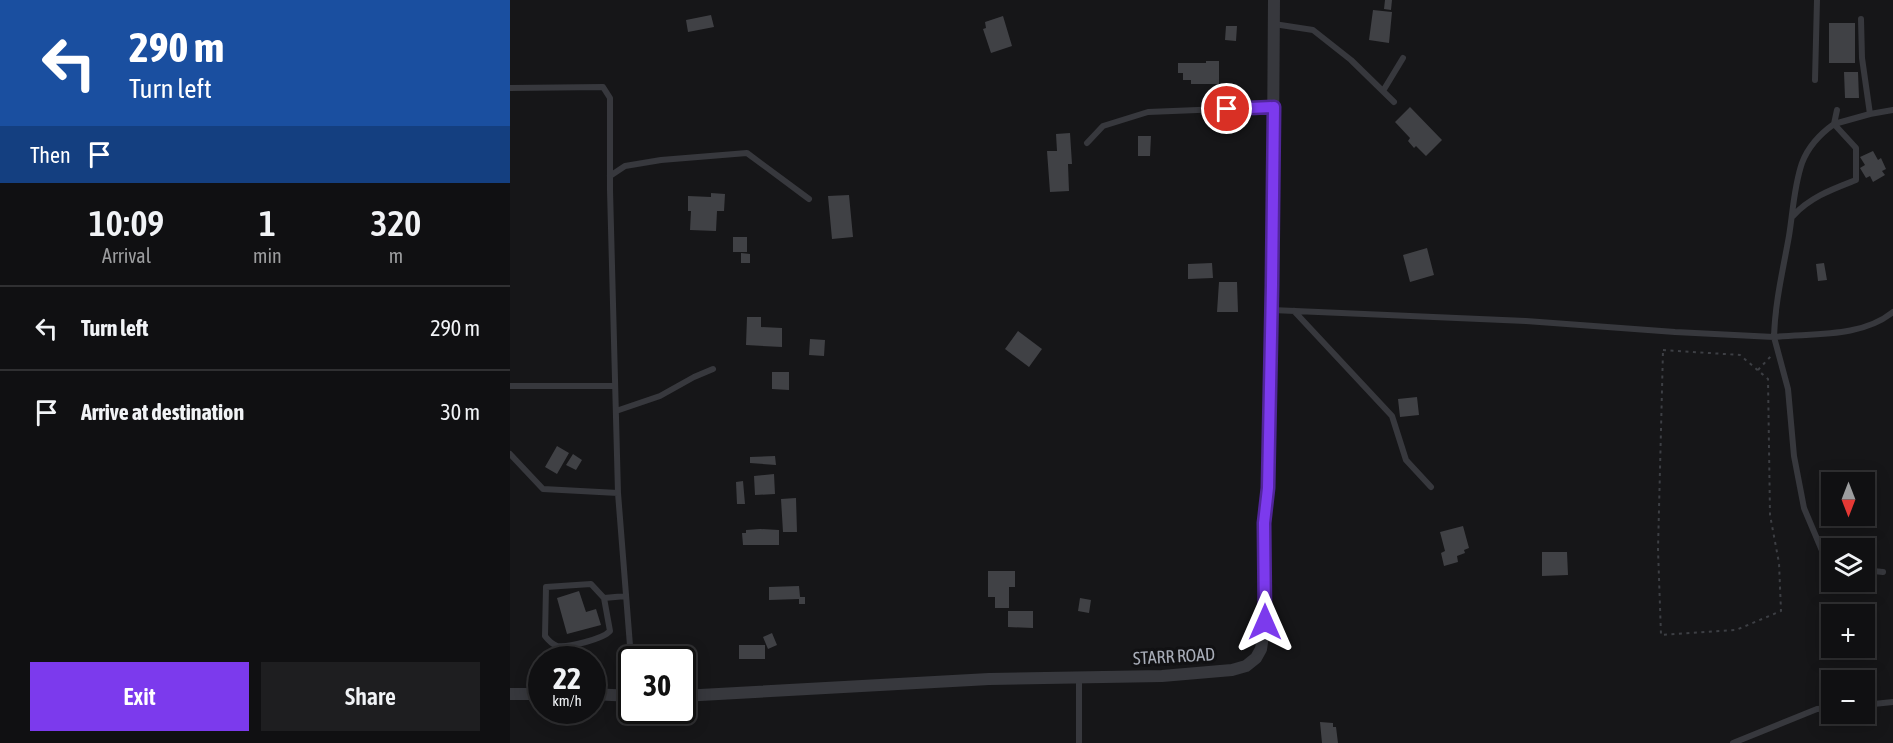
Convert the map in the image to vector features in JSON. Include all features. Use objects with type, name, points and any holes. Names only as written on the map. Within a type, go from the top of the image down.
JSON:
[{"type":"street","name":"STARR ROAD","points":[[696,695],[989,679],[1162,676],[1232,670],[1246,666],[1256,658],[1261,650],[1265,622],[1264,523],[1268,488],[1272,310],[1274,0]]},
{"type":"street","points":[[510,694],[528,694]]},
{"type":"lane","points":[[1815,80],[1817,0]]},
{"type":"lane","points":[[1861,19],[1862,57],[1870,114]]},
{"type":"lane","points":[[1274,24],[1313,30],[1351,60],[1394,102]]},
{"type":"lane","points":[[1383,91],[1403,57]]},
{"type":"lane","points":[[510,88],[603,87],[610,98],[618,493],[630,646]]},
{"type":"lane","points":[[1087,143],[1103,126],[1148,112],[1274,107]]},
{"type":"lane","points":[[1834,124],[1837,110]]},
{"type":"lane","points":[[1821,551],[1803,508],[1794,456],[1788,389],[1774,337],[1775,307],[1792,216],[1795,187],[1803,161],[1819,135],[1834,124],[1893,110]]},
{"type":"lane","points":[[1792,216],[1803,204],[1857,180],[1856,148],[1834,124]]},
{"type":"lane","points":[[610,176],[625,166],[747,153],[809,199]]},
{"type":"lane","points":[[1272,310],[1526,321],[1774,337],[1846,332],[1881,322],[1893,312]]},
{"type":"lane","points":[[1294,311],[1392,416],[1406,460],[1431,487]]},
{"type":"lane","points":[[616,411],[660,396],[713,369]]},
{"type":"lane","points":[[510,386],[615,386]]},
{"type":"lane","points":[[510,453],[543,489],[618,493]]},
{"type":"lane","points":[[1875,571],[1883,572]]},
{"type":"lane","points":[[591,584],[604,598],[610,624],[610,631],[606,636],[557,646],[545,636],[546,587],[591,584]]},
{"type":"lane","points":[[604,598],[626,596]]},
{"type":"lane","points":[[1079,677],[1079,743]]},
{"type":"lane","points":[[1875,704],[1893,702]]},
{"type":"lane","points":[[1733,743],[1821,709]]},
{"type":"path","points":[[1663,350],[1740,356],[1758,370],[1768,379],[1770,515],[1779,563],[1781,610],[1736,630],[1662,635],[1658,549],[1663,350]]},
{"type":"path","points":[[1758,370],[1778,350]]},
{"type":"building","points":[[1385,0],[1392,0],[1391,10],[1384,9]]},
{"type":"building","points":[[1373,10],[1392,12],[1389,43],[1369,40]]},
{"type":"building","points":[[711,15],[714,27],[688,32],[686,20]]},
{"type":"building","points":[[1003,16],[1012,46],[991,53],[983,29],[986,28],[985,22]]},
{"type":"building","points":[[1829,23],[1855,23],[1855,63],[1829,63]]},
{"type":"building","points":[[1226,26],[1237,26],[1236,41],[1225,40]]},
{"type":"building","points":[[1206,61],[1219,61],[1219,84],[1191,84],[1191,80],[1183,80],[1183,73],[1178,73],[1178,63],[1206,63]]},
{"type":"building","points":[[1844,72],[1858,72],[1859,98],[1845,98]]},
{"type":"building","points":[[1410,107],[1442,140],[1426,156],[1416,146],[1414,148],[1408,141],[1410,138],[1395,122]]},
{"type":"building","points":[[1070,133],[1072,164],[1068,164],[1069,191],[1050,192],[1047,151],[1057,151],[1056,134]]},
{"type":"building","points":[[1138,136],[1151,136],[1150,156],[1138,156]]},
{"type":"building","points":[[1873,151],[1878,160],[1881,158],[1886,169],[1882,171],[1885,175],[1873,182],[1870,176],[1866,178],[1860,168],[1865,165],[1860,157]]},
{"type":"building","points":[[711,193],[725,194],[724,211],[717,211],[716,231],[690,230],[691,211],[688,211],[688,196],[711,197]]},
{"type":"building","points":[[849,195],[853,237],[832,239],[828,196]]},
{"type":"building","points":[[733,237],[747,237],[747,252],[733,252]]},
{"type":"building","points":[[1427,248],[1434,275],[1410,282],[1403,255]]},
{"type":"building","points":[[741,253],[750,254],[750,263],[741,263]]},
{"type":"building","points":[[1212,263],[1213,278],[1188,279],[1188,264]]},
{"type":"building","points":[[1824,263],[1827,280],[1818,281],[1816,264]]},
{"type":"building","points":[[1219,282],[1237,282],[1238,312],[1217,312]]},
{"type":"building","points":[[747,317],[761,317],[761,327],[782,328],[782,347],[746,345]]},
{"type":"building","points":[[1018,331],[1042,349],[1029,367],[1005,349]]},
{"type":"building","points":[[810,339],[825,340],[824,356],[809,355]]},
{"type":"building","points":[[772,372],[789,372],[789,390],[772,389]]},
{"type":"building","points":[[1417,397],[1419,415],[1400,417],[1398,399]]},
{"type":"building","points":[[557,446],[569,453],[557,474],[545,467]]},
{"type":"building","points":[[573,454],[582,460],[576,470],[566,465]]},
{"type":"building","points":[[775,456],[776,465],[750,463],[750,457]]},
{"type":"building","points":[[774,474],[775,494],[755,495],[754,476]]},
{"type":"building","points":[[743,481],[745,504],[737,504],[736,482]]},
{"type":"building","points":[[796,498],[797,532],[783,532],[781,499]]},
{"type":"building","points":[[1463,526],[1469,548],[1464,550],[1465,553],[1457,556],[1458,562],[1444,566],[1441,553],[1445,551],[1440,532]]},
{"type":"building","points":[[746,530],[779,530],[779,545],[743,545],[742,533],[746,533]]},
{"type":"building","points":[[1542,552],[1567,552],[1568,575],[1542,576]]},
{"type":"building","points":[[988,571],[1015,571],[1015,587],[1009,587],[1009,608],[995,608],[995,597],[988,597]]},
{"type":"building","points":[[799,586],[800,597],[805,597],[805,604],[799,604],[799,599],[769,600],[769,587]]},
{"type":"building","points":[[579,591],[586,612],[596,609],[601,625],[567,634],[557,598]]},
{"type":"building","points":[[1080,598],[1091,600],[1089,613],[1078,611]]},
{"type":"building","points":[[1008,611],[1033,611],[1033,628],[1008,627]]},
{"type":"building","points":[[772,633],[777,645],[768,649],[763,637]]},
{"type":"building","points":[[739,645],[765,645],[765,659],[739,659]]},
{"type":"building","points":[[1320,722],[1333,723],[1333,727],[1336,727],[1338,743],[1322,743]]},
{"type":"route","points":[[1227,109],[1274,107],[1268,488],[1264,523],[1265,622]]}]
